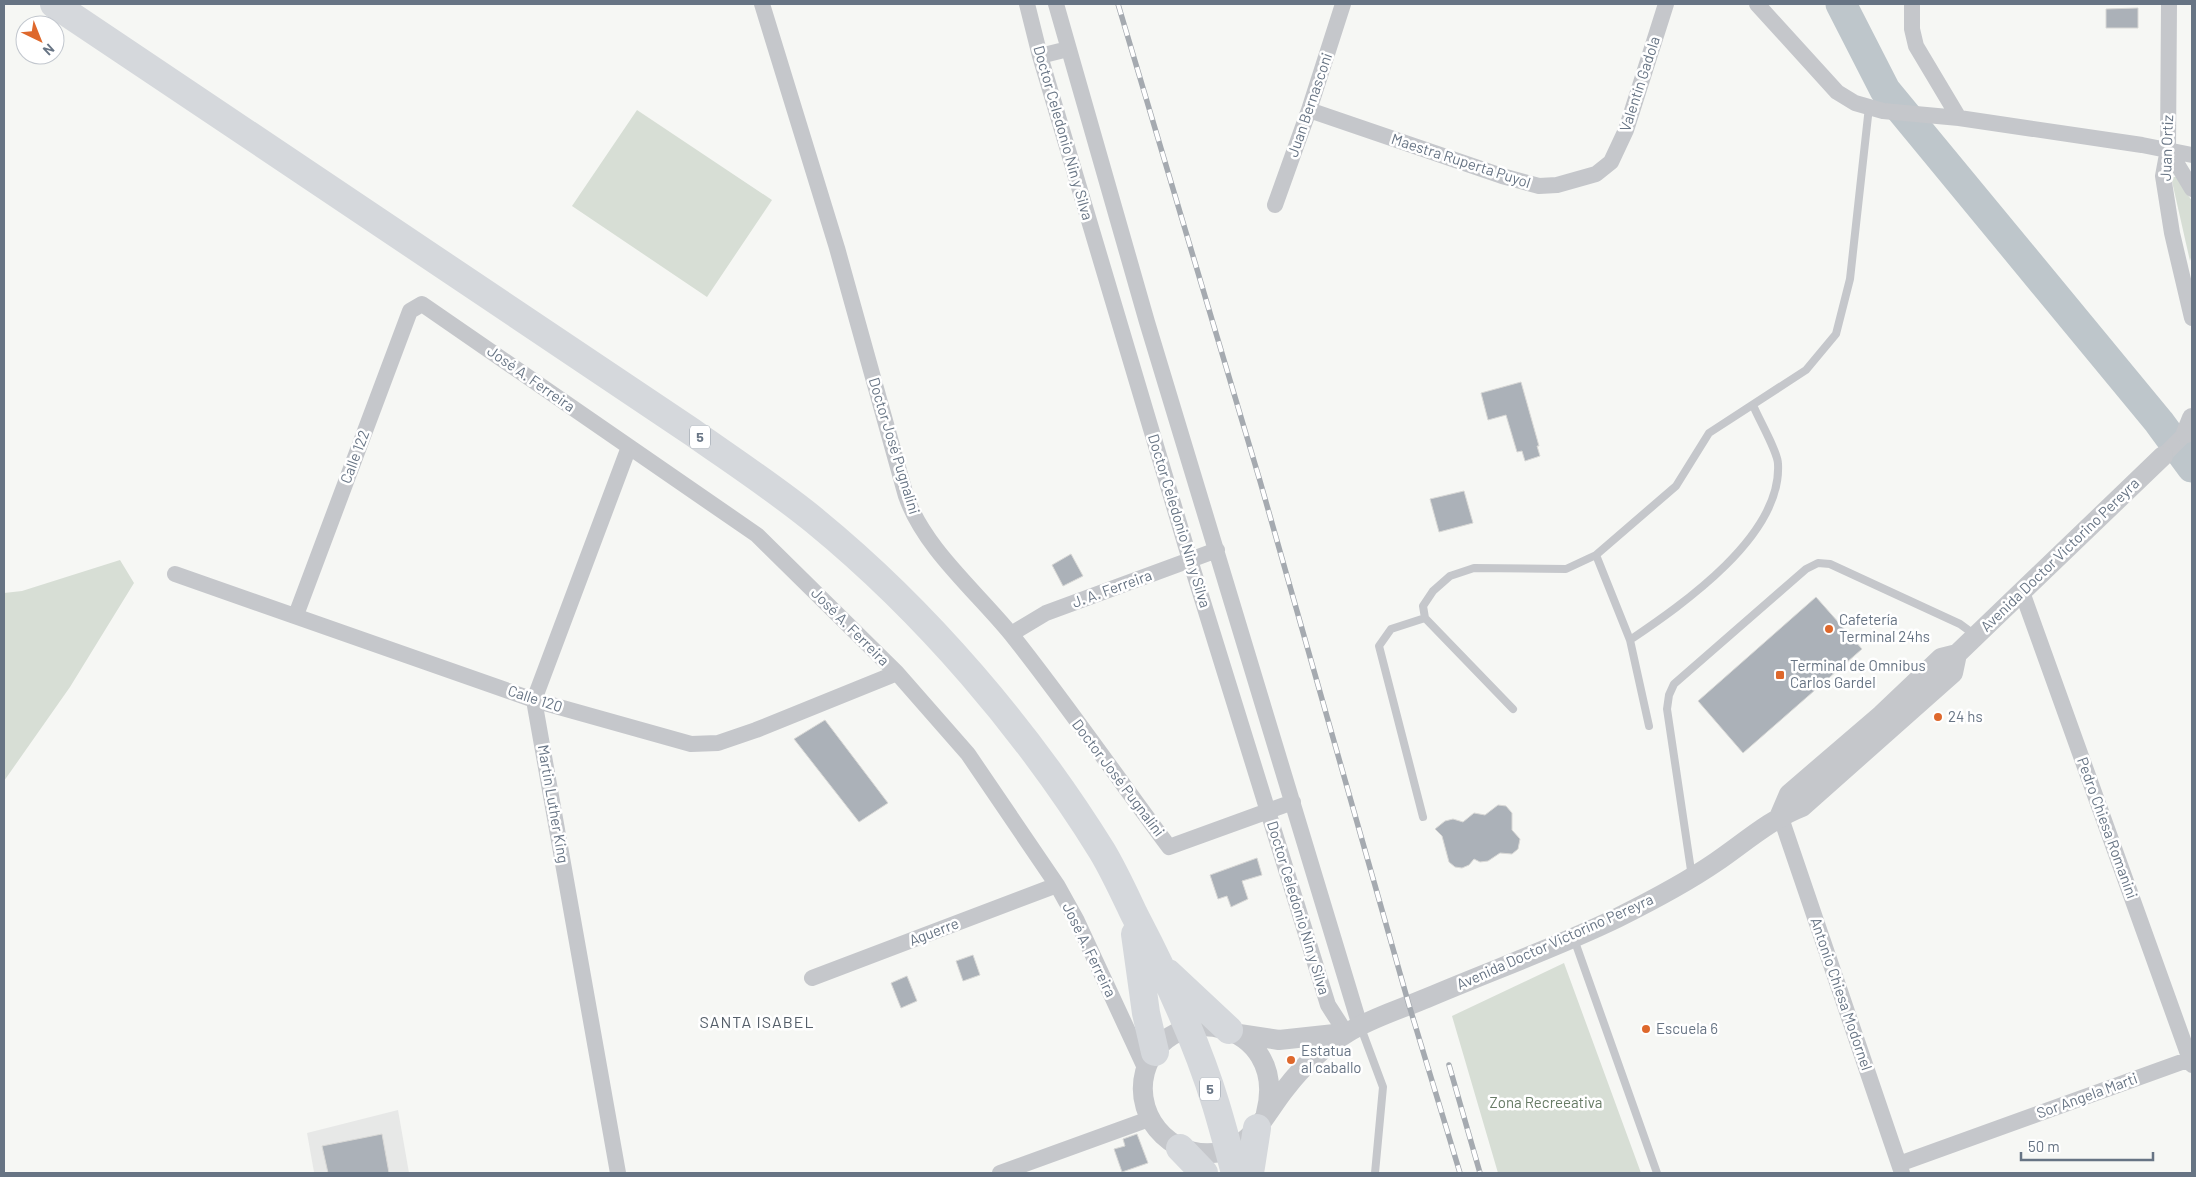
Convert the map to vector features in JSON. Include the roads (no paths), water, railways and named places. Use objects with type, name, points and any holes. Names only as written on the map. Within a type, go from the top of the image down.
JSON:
[{"type":"highway","name":"5","points":[[54,4],[692,432],[815,521],[870,570],[968,672],[1066,798],[1102,853],[1161,966],[1188,1029],[1216,1104],[1232,1161]]},
{"type":"highway","points":[[1130,905],[1146,1013],[1150,1061]]},
{"type":"highway","points":[[1161,966],[1234,1032]]},
{"type":"highway","points":[[1250,1173],[1262,1121]]},
{"type":"highway","points":[[1180,1148],[1204,1173]]},
{"type":"street","name":"Doctor José Pugnalini","points":[[762,4],[838,248],[912,514],[926,535],[1011,634],[1169,847],[1268,811]]},
{"type":"street","name":"Doctor Celedonio Nin y Silva","points":[[1027,4],[1040,56],[1190,560],[1328,1005],[1353,1029]]},
{"type":"street","name":"Doctor Celedonio Nin y Silva","points":[[1056,4],[1148,322],[1293,802],[1353,1029]]},
{"type":"street","name":"Juan Bernasconi","points":[[1275,206],[1309,110],[1343,4]]},
{"type":"street","name":"Valentín Gadola","points":[[1611,162],[1626,130],[1666,4]]},
{"type":"street","points":[[1759,4],[1837,92],[1855,103],[1876,109],[1959,118],[2168,149],[2192,155]]},
{"type":"street","points":[[1912,4],[1912,29],[1916,46],[1959,118]]},
{"type":"street","name":"Juan Ortiz","points":[[2169,4],[2168,149],[2163,176],[2185,293],[2192,318]]},
{"type":"street","points":[[1040,56],[1068,49]]},
{"type":"street","name":"Maestra Ruperta Puyol","points":[[1309,110],[1502,176],[1539,186],[1557,186],[1596,174],[1611,162]]},
{"type":"street","points":[[2168,149],[2192,189]]},
{"type":"street","points":[[2185,293],[2192,272]]},
{"type":"street","name":"José A. Ferreira","points":[[422,304],[757,535],[897,673],[968,754],[1057,885],[1150,1061]]},
{"type":"street","name":"Calle 122","points":[[296,615],[410,311],[422,304]]},
{"type":"street","points":[[1121,330],[1148,322]]},
{"type":"street","points":[[2163,456],[2190,427]]},
{"type":"street","points":[[534,700],[629,447]]},
{"type":"street","name":"Avenida Doctor Victorino Pereyra","points":[[1353,1029],[1615,919],[1692,878],[1780,815],[1789,794],[1881,714],[1941,658],[1957,654],[2163,456]]},
{"type":"street","name":"J. A. Ferreira","points":[[1011,634],[1046,613],[1217,550]]},
{"type":"street","name":"Calle 120","points":[[175,574],[534,700],[691,744],[718,743],[756,730],[897,673]]},
{"type":"street","name":"Pedro Chiesa Romanini","points":[[2022,592],[2191,1062]]},
{"type":"street","name":"Martin Luther King","points":[[534,700],[618,1173]]},
{"type":"street","points":[[1268,811],[1293,802]]},
{"type":"street","name":"Antonio Chiesa Modornel","points":[[1780,815],[1901,1169]]},
{"type":"street","name":"Aguerre","points":[[812,978],[1057,885]]},
{"type":"street","points":[[1216,1026],[1234,1032],[1279,1040],[1353,1029],[1301,1070],[1262,1121],[1244,1141],[1232,1161],[1212,1153],[1196,1153],[1180,1148],[1162,1136],[1150,1119],[1143,1095],[1150,1061],[1170,1038],[1188,1029],[1216,1026]]},
{"type":"street","points":[[1234,1032],[1255,1048],[1267,1068],[1270,1098],[1262,1121]]},
{"type":"street","name":"Sor Angela Marti","points":[[1901,1169],[2191,1062]]},
{"type":"street","points":[[1000,1173],[1150,1119]]},
{"type":"lane","points":[[1513,709],[1425,618],[1423,606],[1433,591],[1450,576],[1474,568],[1566,569],[1596,555],[1676,486],[1709,433],[1806,370],[1836,334],[1850,279],[1876,109]]},
{"type":"lane","points":[[1630,640],[1669,614],[1704,585],[1744,545],[1767,513],[1777,486],[1778,462],[1752,405]]},
{"type":"lane","points":[[1596,555],[1630,640],[1648,726]]},
{"type":"lane","points":[[1692,878],[1667,709],[1669,695],[1674,684],[1806,569],[1818,563],[1830,564],[1960,624],[1976,636]]},
{"type":"lane","points":[[1423,817],[1379,646],[1391,629],[1425,618]]},
{"type":"lane","points":[[1573,937],[1657,1173]]},
{"type":"lane","points":[[1353,1029],[1383,1087],[1376,1173]]},
{"type":"waterway","points":[[1841,4],[1885,90],[2159,422],[2192,467]]},
{"type":"railway","points":[[1118,4],[1260,481],[1409,1005],[1460,1173]]},
{"type":"railway","points":[[1449,1065],[1480,1173]]},
{"type":"place","name":"Cafetería Terminal 24hs","points":[[1829,629]]},
{"type":"place","name":"Terminal de Omnibus Carlos Gardel","points":[[1780,675]]},
{"type":"place","name":"24 hs","points":[[1938,717]]},
{"type":"place","name":"Escuela 6","points":[[1646,1029]]},
{"type":"place","name":"Estatua al caballo","points":[[1291,1060]]},
{"type":"district","name":"SANTA ISABEL","points":[[757,1022]]},
{"type":"park label","name":"Zona Recreeativa","points":[[1546,1103]]}]
